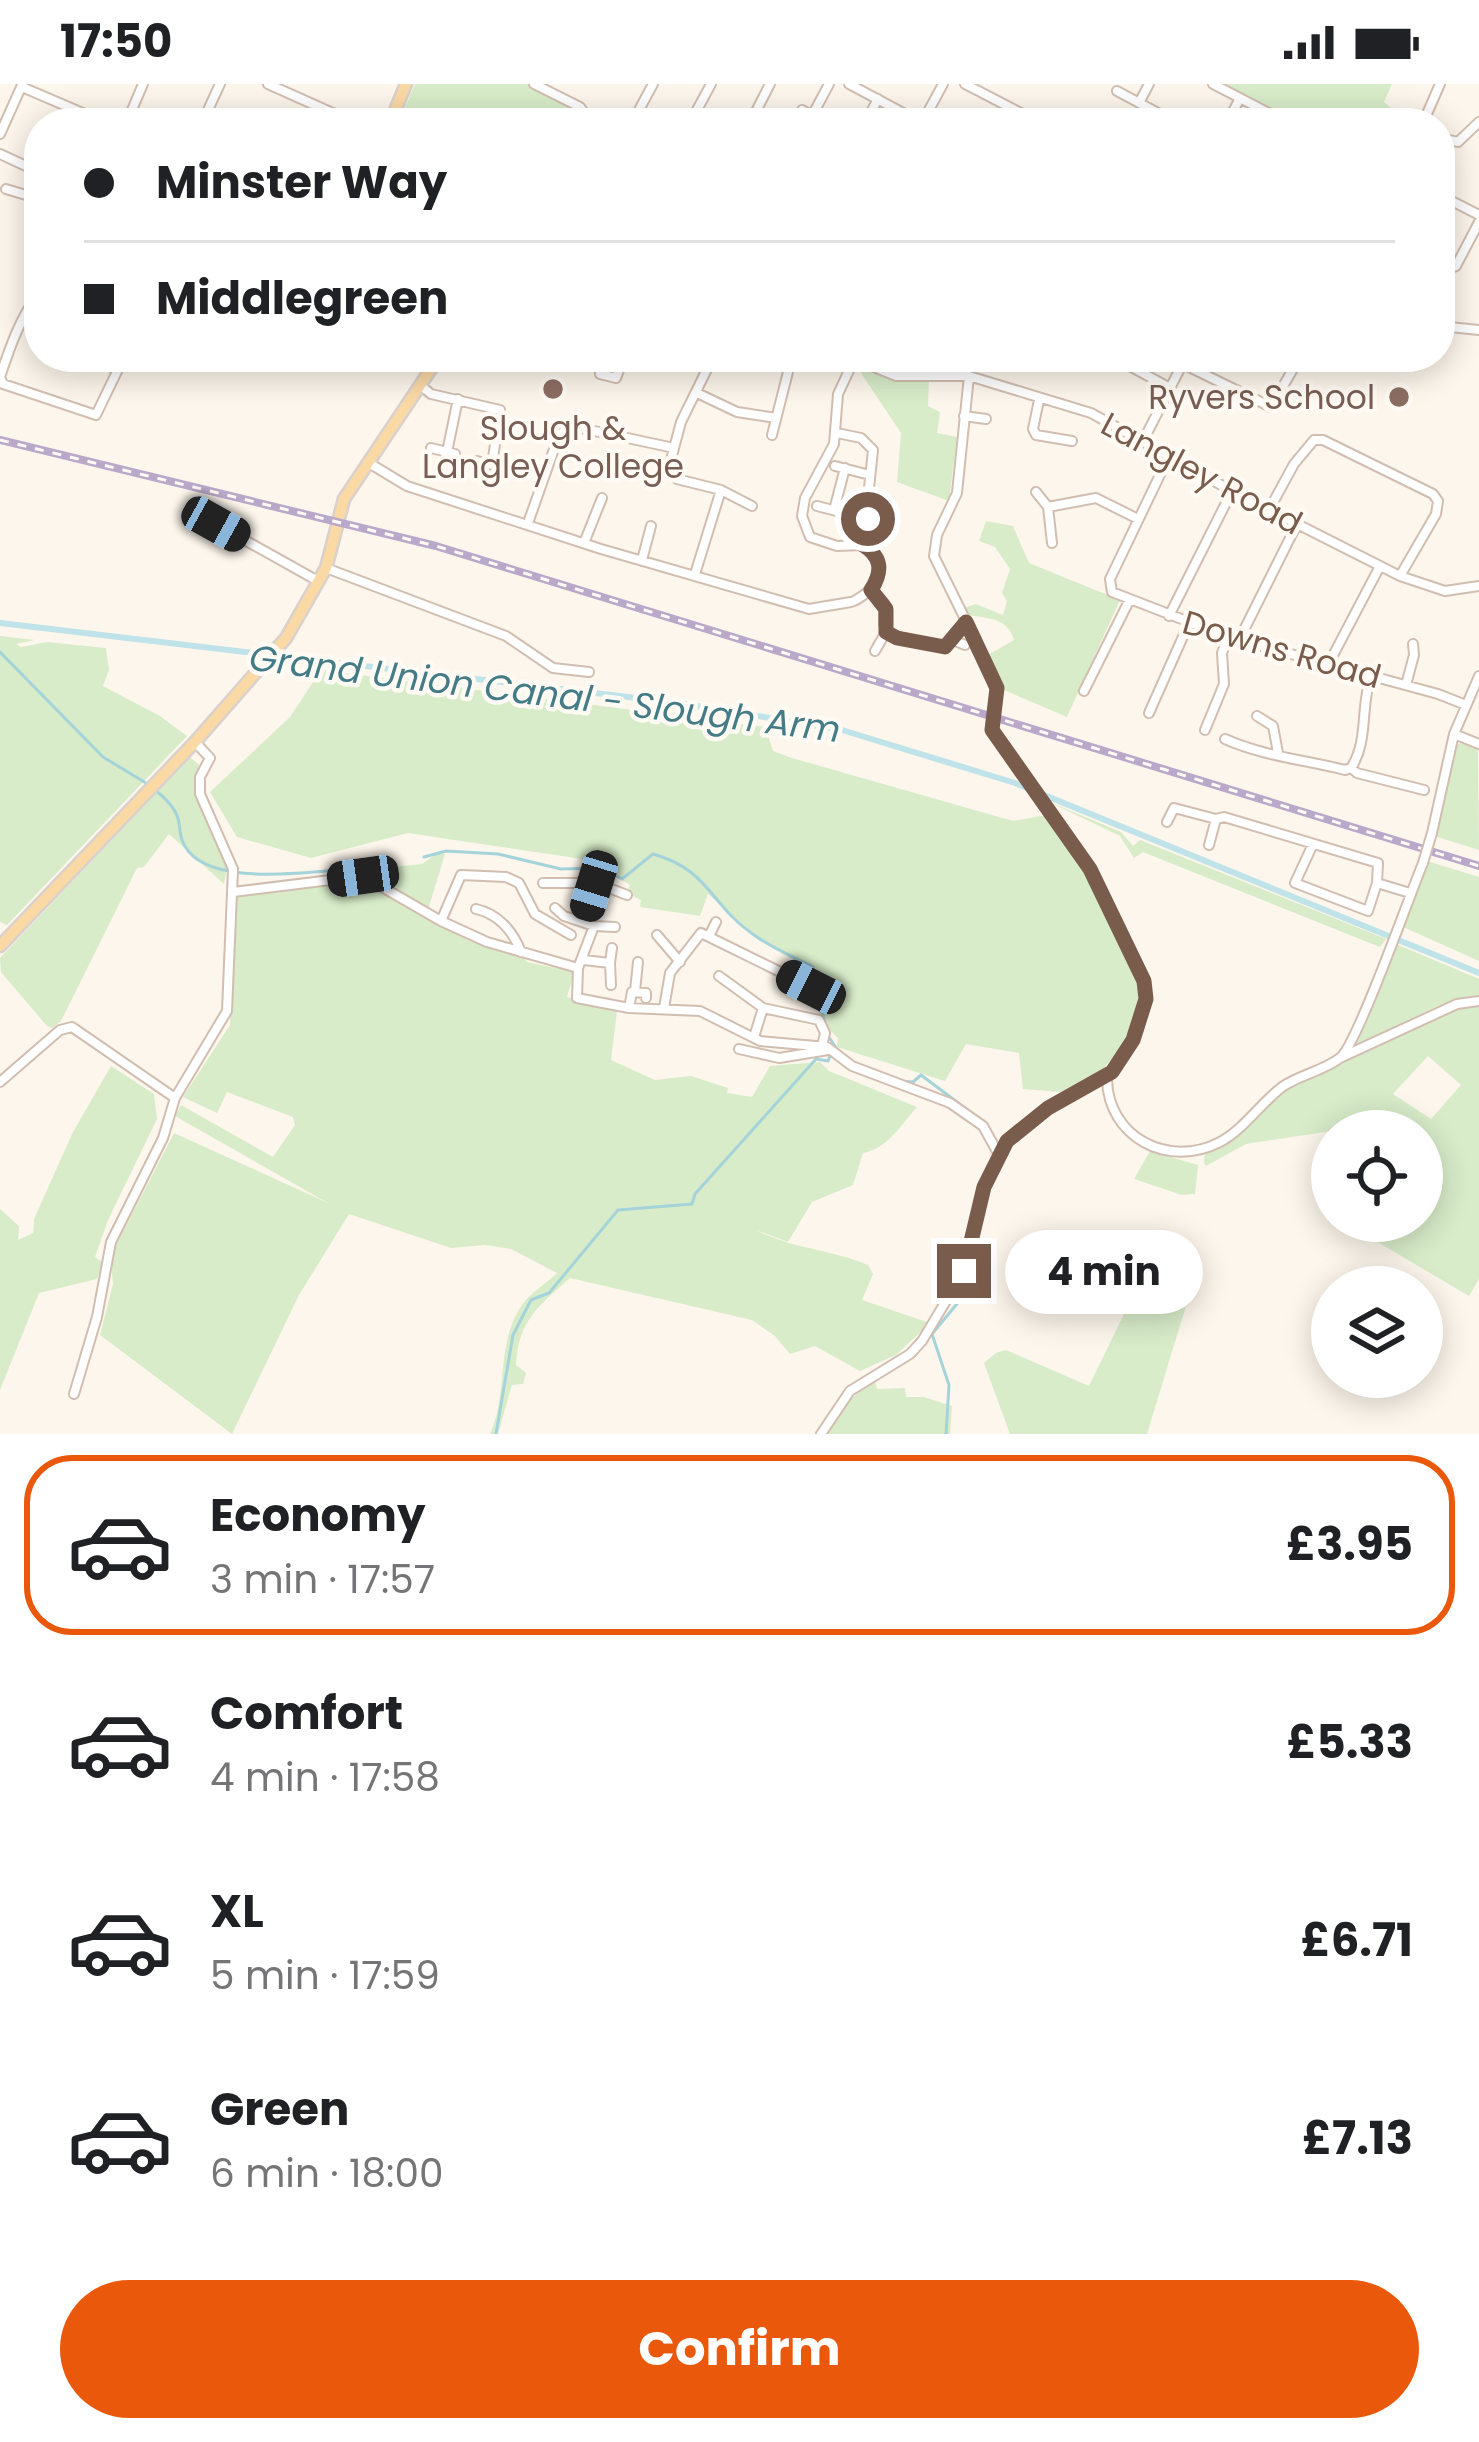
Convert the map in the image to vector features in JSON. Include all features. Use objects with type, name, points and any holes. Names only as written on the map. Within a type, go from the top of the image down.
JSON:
[{"type":"main road","points":[[0,946],[195,742],[284,641],[330,569],[344,499],[429,372]]},
{"type":"street","points":[[268,84],[322,108]]},
{"type":"street","points":[[534,84],[581,108]]},
{"type":"street","points":[[849,84],[894,108]]},
{"type":"street","points":[[965,84],[984,88],[1016,108]]},
{"type":"street","points":[[1139,103],[1149,84]]},
{"type":"street","points":[[1213,84],[1259,108]]},
{"type":"street","points":[[0,134],[22,85],[75,108]]},
{"type":"street","points":[[1117,92],[1149,108]]},
{"type":"street","points":[[1235,108],[1240,98]]},
{"type":"street","points":[[873,108],[878,99]]},
{"type":"street","points":[[1455,141],[1479,122]]},
{"type":"street","points":[[6,189],[24,194]]},
{"type":"street","points":[[1455,266],[1479,219]]},
{"type":"street","points":[[24,316],[1,380],[96,415],[117,372]]},
{"type":"street","points":[[706,372],[674,448],[670,474],[721,490],[752,506]]},
{"type":"street","points":[[772,434],[788,372]]},
{"type":"street","points":[[368,462],[407,486],[808,609],[853,601],[871,590],[880,565],[878,556],[863,545],[837,546],[810,536],[802,516],[812,481],[829,457],[837,433],[838,394],[847,372]]},
{"type":"street","name":"Langley Road","points":[[886,372],[968,376],[1091,413],[1400,576],[1445,591],[1479,586]]},
{"type":"street","points":[[1140,372],[1170,388]]},
{"type":"street","points":[[1143,441],[1179,372]]},
{"type":"street","points":[[1207,372],[1270,407],[1291,372]]},
{"type":"street","points":[[821,1434],[850,1391],[910,1354],[928,1334],[964,1271],[984,1187],[1007,1141],[1048,1108],[1107,1078],[1133,1040],[1146,988],[1090,869],[992,730],[998,700],[993,676],[934,556],[934,542],[957,493],[968,376]]},
{"type":"street","points":[[420,385],[431,394],[500,410],[496,465],[477,461]]},
{"type":"street","points":[[697,393],[736,412],[776,418]]},
{"type":"street","points":[[431,448],[451,453],[458,399]]},
{"type":"street","points":[[1039,400],[1036,435],[1072,441]]},
{"type":"street","points":[[964,416],[986,419]]},
{"type":"street","points":[[527,524],[564,428],[674,448]]},
{"type":"street","points":[[837,433],[868,442],[874,455],[863,545]]},
{"type":"street","points":[[1269,510],[1294,464],[1314,440],[1323,440],[1433,494],[1438,501],[1436,514],[1400,576]]},
{"type":"street","points":[[1048,507],[1096,498],[1138,519],[1169,456]]},
{"type":"street","points":[[834,510],[840,467],[870,475]]},
{"type":"street","points":[[695,575],[721,490]]},
{"type":"street","points":[[1169,616],[1232,491]]},
{"type":"street","points":[[1036,492],[1048,507],[1052,543]]},
{"type":"street","points":[[584,543],[602,498]]},
{"type":"street","points":[[817,506],[868,519]]},
{"type":"street","name":"Downs Road","points":[[1138,519],[1110,579],[1112,592],[1228,637],[1466,705]]},
{"type":"street","points":[[216,524],[320,581]]},
{"type":"street","points":[[1239,640],[1297,524]]},
{"type":"street","points":[[642,560],[651,526]]},
{"type":"street","points":[[1328,665],[1380,566]]},
{"type":"street","points":[[330,569],[506,636],[553,668],[589,672]]},
{"type":"street","points":[[871,590],[886,609],[886,632],[875,651]]},
{"type":"street","points":[[1084,691],[1130,599]]},
{"type":"street","points":[[886,632],[945,647],[966,622]]},
{"type":"street","points":[[1149,713],[1189,623]]},
{"type":"street","points":[[1205,730],[1224,684],[1222,652],[1228,637]]},
{"type":"street","points":[[953,640],[965,645]]},
{"type":"street","points":[[1406,685],[1413,644]]},
{"type":"street","points":[[1225,739],[1255,752],[1351,768],[1362,746],[1362,704],[1371,676]]},
{"type":"street","points":[[1341,1058],[1362,1020],[1424,862],[1454,734],[1479,676]]},
{"type":"street","points":[[1257,716],[1273,726],[1278,753]]},
{"type":"street","points":[[1454,734],[1479,744]]},
{"type":"street","points":[[74,1394],[97,1317],[111,1242],[163,1138],[175,1098],[227,1011],[233,871],[200,794],[200,777],[210,758],[195,742]]},
{"type":"street","points":[[1351,768],[1424,790]]},
{"type":"street","points":[[1166,822],[1174,808],[1224,817],[1378,863],[1368,911],[1295,883],[1313,844]]},
{"type":"street","points":[[1208,844],[1216,819]]},
{"type":"street","points":[[441,921],[461,875],[506,877],[519,883],[535,914],[571,935]]},
{"type":"street","points":[[233,892],[363,876],[441,921],[522,953],[610,964]]},
{"type":"street","points":[[543,883],[596,883],[627,895]]},
{"type":"street","points":[[1377,884],[1410,892]]},
{"type":"street","points":[[583,922],[594,886]]},
{"type":"street","points":[[555,908],[594,926],[615,927]]},
{"type":"street","points":[[476,909],[492,913],[522,953]]},
{"type":"street","points":[[664,1008],[670,973],[716,922]]},
{"type":"street","points":[[594,926],[581,964],[577,998],[629,1009],[700,1011],[754,1037],[826,1047],[851,1066],[950,1103],[983,1126],[999,1155]]},
{"type":"street","points":[[657,934],[680,962]]},
{"type":"street","points":[[703,935],[811,987]]},
{"type":"street","points":[[611,985],[612,948]]},
{"type":"street","points":[[629,1009],[638,962]]},
{"type":"street","points":[[719,976],[763,1008],[819,1020],[826,1047]]},
{"type":"street","points":[[634,991],[646,993],[646,998]]},
{"type":"street","points":[[1107,1078],[1112,1112],[1128,1132],[1156,1149],[1191,1152],[1221,1142],[1285,1085],[1457,1004],[1479,1001]]},
{"type":"street","points":[[754,1037],[763,1008]]},
{"type":"street","points":[[0,1082],[60,1030],[72,1027],[175,1098]]},
{"type":"street","points":[[739,1048],[779,1058],[805,1057],[826,1047]]},
{"type":"green space","points":[[415,84],[528,84],[572,108],[405,108]]},
{"type":"green space","points":[[1222,84],[1392,84],[1384,102],[1391,108],[1268,108]]},
{"type":"green space","points":[[860,372],[897,380],[929,379],[928,406],[940,412],[937,433],[957,437],[949,501],[897,482],[901,433]]},
{"type":"green space","points":[[986,521],[1013,526],[1029,563],[1120,600],[1067,717],[1004,690],[988,655],[1014,640],[1011,632],[995,620],[967,615],[963,608],[976,604],[1003,615],[1007,601],[1002,593],[1010,569],[995,547],[979,541]]},
{"type":"green space","points":[[0,636],[35,640],[16,644],[21,647],[47,642],[106,648],[109,670],[103,686],[187,736],[7,925],[0,922]]},
{"type":"green space","points":[[321,670],[765,727],[773,751],[792,758],[1013,821],[1046,815],[1082,862],[1143,990],[1134,1021],[1098,1075],[1060,1092],[1023,1089],[1019,1053],[966,1044],[945,1081],[837,1047],[838,1038],[820,1021],[812,970],[767,945],[708,894],[700,916],[640,907],[641,900],[627,893],[630,885],[589,860],[408,833],[311,858],[237,837],[210,792],[290,717]]},
{"type":"green space","points":[[1459,741],[1455,746],[1462,742],[1478,748],[1479,850],[1434,836],[1455,742]]},
{"type":"green space","points":[[190,757],[199,765],[195,792],[228,861],[224,884],[169,834],[144,867],[137,868],[61,1021],[47,1026],[1,972],[0,958]]},
{"type":"green space","points":[[1045,800],[1121,832],[1133,846],[1140,840],[1386,939],[1380,947],[1143,852],[1134,858],[1120,836]]},
{"type":"green space","points":[[439,852],[445,854],[427,913],[365,870],[422,864]]},
{"type":"green space","points":[[1427,861],[1479,877],[1479,961],[1401,926]]},
{"type":"green space","points":[[362,880],[474,943],[574,972],[567,997],[617,1011],[611,1060],[655,1080],[691,1076],[728,1088],[727,1093],[752,1097],[770,1066],[820,1062],[829,1071],[917,1107],[886,1141],[863,1153],[853,1185],[812,1202],[788,1242],[756,1230],[783,1241],[868,1265],[873,1274],[862,1300],[930,1323],[896,1355],[860,1371],[815,1346],[790,1354],[752,1320],[570,1278],[526,1325],[516,1365],[526,1373],[523,1384],[512,1385],[498,1434],[490,1434],[514,1320],[525,1301],[557,1273],[511,1249],[451,1248],[349,1214],[299,1295],[232,1434],[100,1335],[113,1284],[111,1258],[174,1133],[328,1203],[175,1116],[181,1105],[273,1157],[295,1125],[293,1117],[227,1092],[217,1113],[183,1097],[230,1025],[236,894]]},
{"type":"green space","points":[[1396,944],[1479,979],[1479,995],[1444,1003],[1357,1044],[1354,1042]]},
{"type":"green space","points":[[1479,1004],[1479,1279],[1469,1296],[1443,1281],[1443,1266],[1418,1266],[1377,1242],[1443,1242],[1443,1110],[1439,1110],[1461,1085],[1428,1056],[1393,1094],[1417,1110],[1311,1110],[1311,1134],[1246,1144],[1206,1166],[1205,1151],[1287,1087],[1448,1010]]},
{"type":"green space","points":[[111,1066],[154,1094],[157,1119],[108,1220],[95,1257],[102,1262],[97,1279],[39,1293],[0,1390],[0,1209],[19,1226],[18,1240],[33,1233],[34,1219],[73,1132]]},
{"type":"green space","points":[[1150,1151],[1198,1165],[1195,1194],[1182,1195],[1134,1179]]},
{"type":"green space","points":[[1139,1283],[1189,1296],[1147,1434],[1010,1434],[984,1363],[1006,1350],[1089,1386]]},
{"type":"green space","points":[[874,1377],[877,1389],[905,1388],[906,1397],[952,1406],[950,1434],[828,1434],[841,1409]]},
{"type":"waterway","name":"Grand Union Canal - Slough Arm","points":[[0,623],[679,703],[842,730],[1015,783],[1479,973]]},
{"type":"waterway","points":[[0,652],[103,757],[146,783]]},
{"type":"waterway","points":[[155,790],[174,809],[189,852],[204,863],[223,870],[271,874],[362,868]]},
{"type":"waterway","points":[[424,857],[446,851],[498,854],[561,869],[601,868],[622,879],[653,854],[672,861],[698,878],[754,935],[813,967],[825,1024]]},
{"type":"waterway","points":[[827,1034],[838,1051]]},
{"type":"waterway","points":[[496,1434],[513,1335],[531,1300],[549,1293],[618,1210],[692,1204],[695,1194],[816,1059],[828,1061],[830,1056]]},
{"type":"waterway","points":[[900,1081],[913,1082],[921,1075],[981,1120]]},
{"type":"waterway","points":[[946,1434],[949,1385],[932,1334],[961,1299],[986,1199]]},
{"type":"railway","points":[[0,440],[436,546],[1479,866]]},
{"type":"place","name":"Slough & Langley College","points":[[553,389]]},
{"type":"place","name":"Ryvers School","points":[[1399,397]]},
{"type":"route","points":[[868,519],[863,545],[878,556],[877,580],[871,590],[886,609],[886,632],[945,647],[966,622],[997,688],[992,730],[1085,860],[1146,988],[1138,1029],[1107,1078],[1048,1108],[1007,1141],[984,1187],[964,1271]]}]
